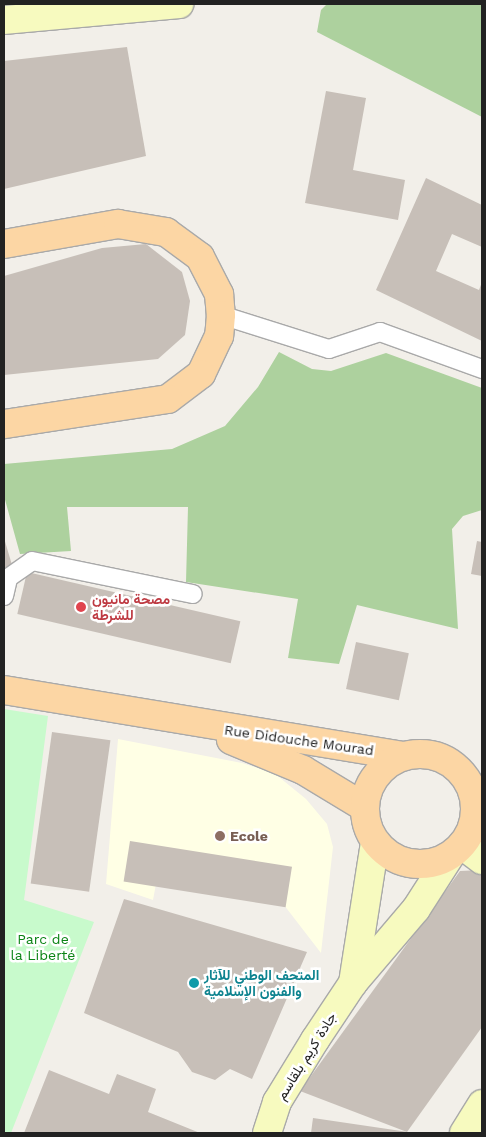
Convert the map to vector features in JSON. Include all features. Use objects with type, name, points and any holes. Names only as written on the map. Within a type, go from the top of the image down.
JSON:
[{"type":"main road","points":[[4,20],[179,4]]},
{"type":"main road","points":[[4,244],[118,224],[166,232],[200,257],[219,294],[221,315],[219,336],[201,374],[168,399],[4,424]]},
{"type":"main road","name":"Rue Didouche Mourad","points":[[4,690],[195,724],[404,756]]},
{"type":"main road","name":"Rue Didouche Mourad","points":[[195,724],[303,770],[364,807]]},
{"type":"main road","points":[[404,756],[437,756],[473,772],[475,818],[465,853],[435,863],[410,863],[386,854],[375,842],[364,807],[375,775],[404,756]]},
{"type":"main road","points":[[353,983],[375,842]]},
{"type":"main road","name":"جادة كريم بلقاسم","points":[[267,1133],[277,1102],[353,983],[465,853]]},
{"type":"main road","points":[[464,1133],[482,1104]]},
{"type":"lane","points":[[221,315],[329,349],[380,332],[482,369]]},
{"type":"lane","points":[[4,596],[8,578],[32,561],[193,594]]},
{"type":"shaded area","name":"Ecole","points":[[118,739],[242,763],[274,773],[306,799],[327,824],[333,847],[321,953],[284,905],[156,884],[153,900],[106,884]]},
{"type":"green space","points":[[327,4],[482,4],[482,117],[317,32],[321,10]]},
{"type":"green space","points":[[279,352],[312,369],[331,371],[386,353],[482,388],[482,510],[463,516],[452,529],[458,629],[357,605],[339,664],[288,658],[298,599],[186,582],[188,507],[67,507],[71,551],[20,554],[4,496],[4,464],[172,449],[225,426],[258,387]]},
{"type":"green space","name":"Parc de la Liberté","points":[[4,709],[48,716],[24,900],[94,922],[11,1133],[4,1133]]},
{"type":"building","points":[[127,47],[146,156],[4,189],[4,61]]},
{"type":"building","points":[[326,91],[366,98],[353,170],[405,180],[398,220],[305,203]]},
{"type":"building","points":[[426,178],[482,205],[482,247],[452,234],[436,271],[479,290],[482,282],[482,341],[376,290]]},
{"type":"building","points":[[146,244],[182,272],[190,301],[185,335],[158,359],[4,375],[4,276],[102,248]]},
{"type":"building","points":[[4,538],[12,565],[4,568]]},
{"type":"building","points":[[477,541],[482,542],[482,576],[471,574]]},
{"type":"building","points":[[27,572],[240,621],[231,663],[17,614]]},
{"type":"building","points":[[356,642],[409,653],[399,700],[346,689]]},
{"type":"building","points":[[52,732],[110,740],[89,892],[31,884]]},
{"type":"building","points":[[130,841],[292,867],[286,907],[124,881]]},
{"type":"building","points":[[482,870],[482,1027],[407,1132],[300,1091],[460,871]]},
{"type":"building","name":"المتحف الوطني للآثار والفنون الإسلامية","points":[[124,899],[307,952],[252,1079],[230,1069],[215,1080],[192,1072],[178,1052],[84,1013]]},
{"type":"building","points":[[49,1070],[109,1094],[117,1074],[156,1089],[148,1112],[200,1133],[24,1133]]},
{"type":"building","points":[[313,1118],[408,1132],[408,1133],[311,1133]]},
{"type":"place","name":"مصحة مانيون للشرطة","points":[[81,607]]},
{"type":"place","name":"Ecole","points":[[220,836]]},
{"type":"place","name":"المتحف الوطني للآثار والفنون الإسلامية","points":[[194,983]]}]
